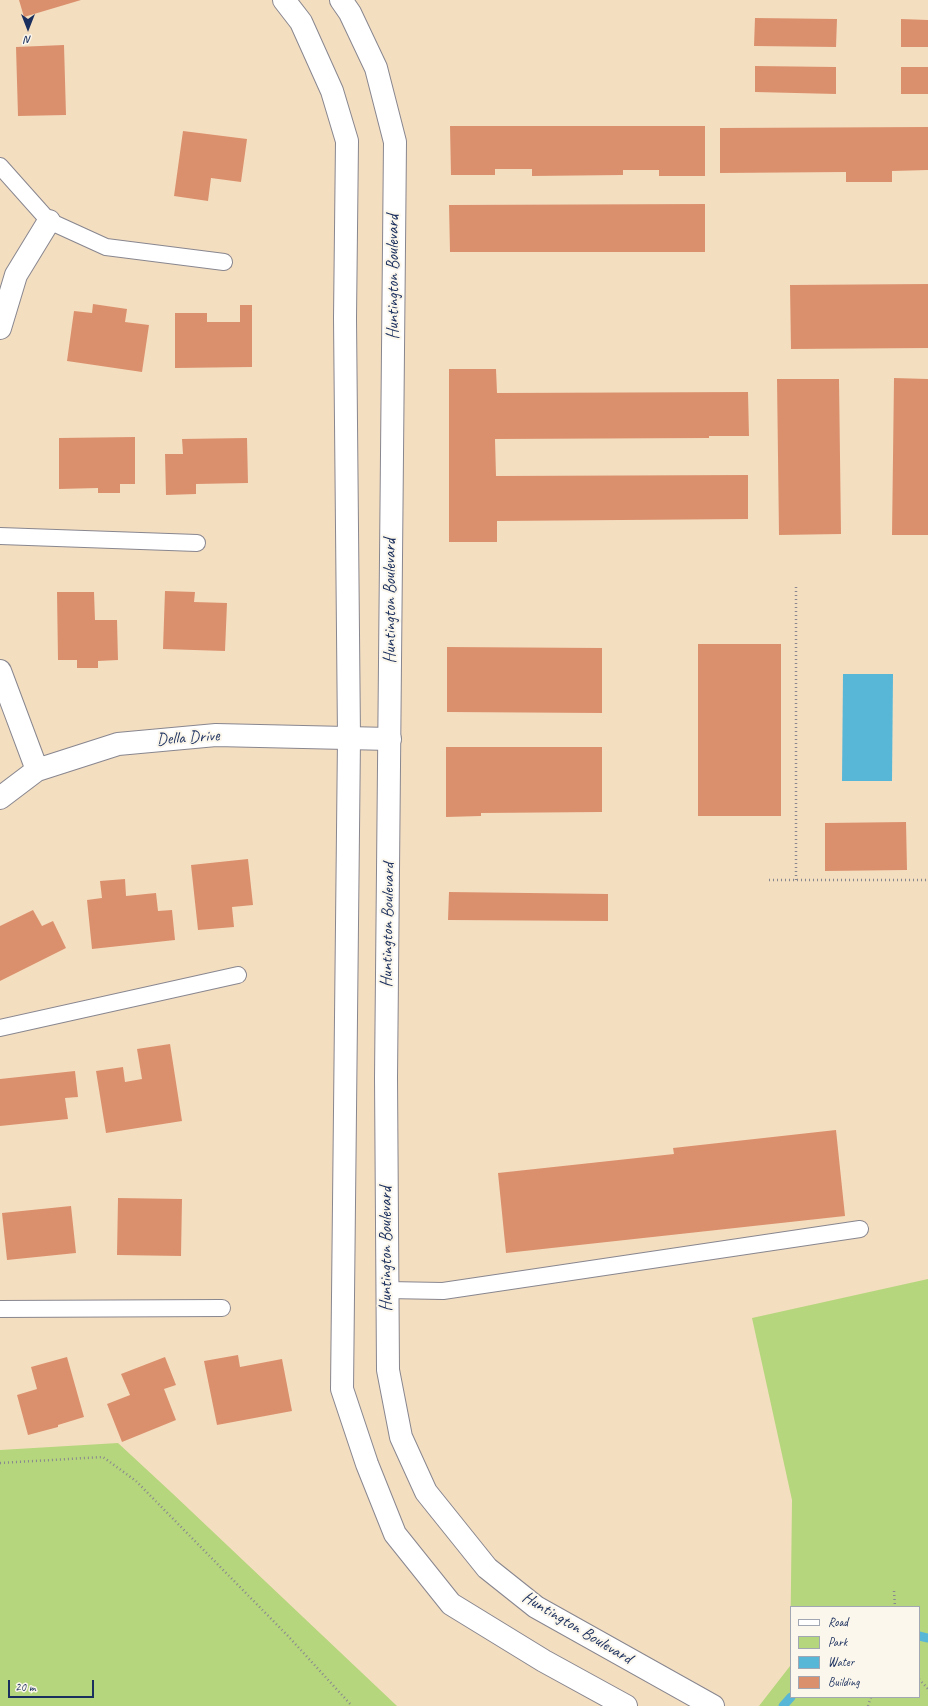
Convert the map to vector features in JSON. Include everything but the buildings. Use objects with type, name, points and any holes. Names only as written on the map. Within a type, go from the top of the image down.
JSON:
[{"type":"street","points":[[284,0],[301,22],[332,91],[348,141],[345,318],[349,738],[342,1389],[367,1464],[395,1534],[451,1604],[544,1661],[626,1706]]},
{"type":"street","name":"Huntington Boulevard","points":[[340,0],[350,13],[376,68],[395,142],[386,1077],[388,1370],[401,1438],[426,1492],[487,1568],[536,1607],[713,1706]]},
{"type":"street","points":[[0,328],[16,275],[50,221]]},
{"type":"street","points":[[0,671],[37,770]]},
{"type":"street","name":"Della Drive","points":[[0,798],[37,770],[118,744],[216,735],[390,739]]},
{"type":"lane","points":[[0,166],[50,221],[106,247],[224,262]]},
{"type":"lane","points":[[0,536],[197,543]]},
{"type":"lane","points":[[0,1028],[238,975]]},
{"type":"lane","points":[[387,1290],[443,1291],[860,1229]]},
{"type":"lane","points":[[0,1309],[222,1308]]},
{"type":"path","points":[[796,587],[796,880]]},
{"type":"path","points":[[769,880],[928,880]]},
{"type":"path","points":[[0,1463],[103,1457],[136,1481],[288,1636],[352,1706]]},
{"type":"path","points":[[894,1591],[895,1606]]},
{"type":"path","points":[[920,1680],[928,1689]]},
{"type":"green space","points":[[928,1279],[928,1706],[759,1706],[790,1666],[790,1698],[920,1698],[920,1606],[791,1606],[792,1500],[752,1318]]},
{"type":"green space","points":[[118,1443],[397,1706],[0,1706],[0,1450]]},
{"type":"water","points":[[843,674],[893,674],[892,781],[842,781]]},
{"type":"waterway","points":[[920,1636],[928,1638]]},
{"type":"waterway","points":[[783,1706],[790,1698]]}]
